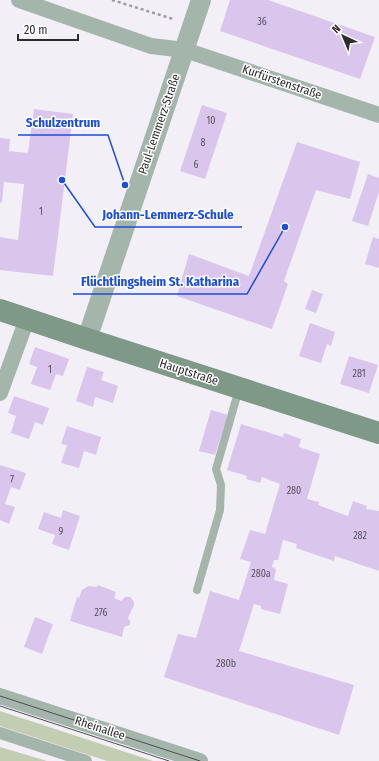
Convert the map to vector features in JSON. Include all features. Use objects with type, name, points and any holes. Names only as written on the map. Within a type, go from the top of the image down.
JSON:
[{"type":"main road","name":"Hauptstraße","points":[[0,310],[379,433]]},
{"type":"street","name":"Kurfürstenstraße","points":[[19,0],[151,46],[185,50],[379,115]]},
{"type":"street","name":"Paul-Lemmerz-Straße","points":[[87,339],[201,0]]},
{"type":"street","points":[[0,393],[27,319]]},
{"type":"street","name":"Rheinallee","points":[[0,696],[200,761]]},
{"type":"street","points":[[0,733],[86,761]]},
{"type":"lane","points":[[197,590],[220,510],[221,485],[216,469],[240,388]]},
{"type":"path","points":[[112,0],[193,26]]},
{"type":"green space","points":[[0,711],[153,761],[107,761],[0,726]]},
{"type":"green space","points":[[0,747],[47,761],[0,761]]},
{"type":"building","points":[[230,0],[268,0],[375,37],[360,79],[220,31]]},
{"type":"building","points":[[202,105],[227,113],[205,179],[180,171]]},
{"type":"building","points":[[34,109],[73,114],[53,276],[0,270],[0,237],[18,240],[24,184],[4,182],[2,203],[0,202],[0,138],[10,139],[9,151],[28,153]]},
{"type":"building","points":[[297,142],[360,162],[350,199],[316,190],[284,281],[288,284],[272,329],[177,296],[189,254],[249,276]]},
{"type":"building","points":[[368,174],[379,178],[379,192],[368,226],[352,221]]},
{"type":"building","points":[[373,237],[379,239],[379,268],[365,264]]},
{"type":"building","points":[[312,290],[323,294],[316,313],[305,309]]},
{"type":"building","points":[[310,323],[335,332],[331,346],[327,344],[321,363],[299,356]]},
{"type":"building","points":[[35,347],[69,359],[63,376],[56,374],[50,390],[31,384],[37,367],[29,364]]},
{"type":"building","points":[[349,356],[378,365],[369,393],[340,384]]},
{"type":"building","points":[[87,367],[104,372],[101,380],[118,386],[113,403],[95,397],[93,407],[76,401]]},
{"type":"building","points":[[14,396],[49,408],[43,425],[35,422],[29,439],[11,433],[16,416],[8,413]]},
{"type":"building","points":[[211,410],[228,415],[215,455],[199,451]]},
{"type":"building","points":[[241,424],[283,437],[284,433],[301,439],[299,447],[320,454],[307,499],[319,502],[318,505],[348,516],[353,501],[367,506],[366,509],[379,511],[379,571],[335,556],[334,561],[296,548],[297,544],[283,540],[278,560],[274,560],[272,567],[276,569],[274,580],[288,584],[280,614],[261,609],[261,606],[254,604],[239,651],[354,685],[339,735],[164,677],[178,634],[196,638],[210,591],[239,600],[251,562],[240,559],[250,530],[265,534],[280,484],[262,477],[260,483],[246,479],[247,476],[227,470]]},
{"type":"building","points":[[67,426],[101,437],[96,455],[84,451],[79,468],[61,463],[67,445],[61,444]]},
{"type":"building","points":[[0,465],[26,473],[20,490],[11,487],[5,504],[15,507],[9,524],[0,520]]},
{"type":"building","points":[[63,510],[80,516],[69,550],[52,544],[55,535],[38,529],[44,512],[61,518]]},
{"type":"building","points":[[98,585],[116,592],[114,598],[121,601],[125,597],[130,597],[134,602],[134,606],[128,618],[130,625],[124,627],[122,637],[70,621],[77,597],[79,598],[82,590],[88,586],[97,587]]},
{"type":"building","points":[[35,617],[53,624],[42,654],[24,647]]},
{"type":"tram line","points":[[0,696],[200,761]]},
{"type":"tram line","points":[[0,706],[169,761]]},
{"type":"place","name":"Johann-Lemmerz-Schule","points":[[62,180]]},
{"type":"place","name":"Schulzentrum","points":[[125,185]]},
{"type":"place","name":"Flüchtlingsheim St. Katharina","points":[[285,227]]}]
